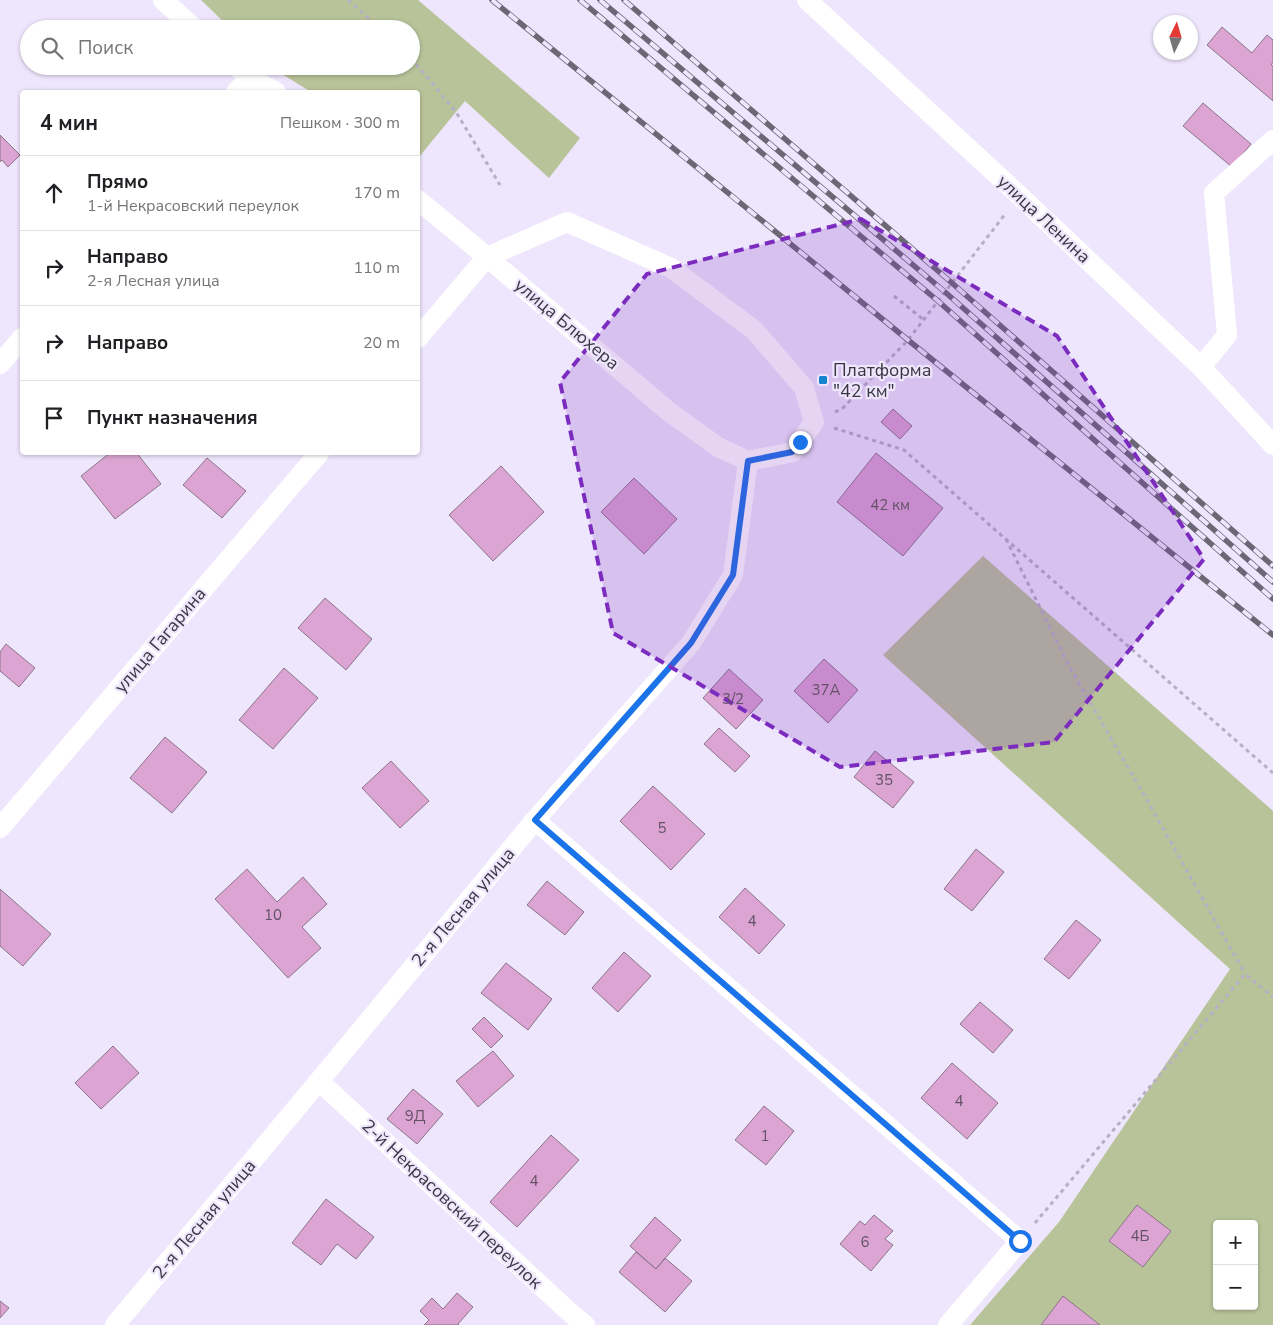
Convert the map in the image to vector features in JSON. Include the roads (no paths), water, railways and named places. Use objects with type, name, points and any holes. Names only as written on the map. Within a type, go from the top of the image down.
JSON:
[{"type":"street","points":[[163,0],[185,20]]},
{"type":"street","name":"улица Ленина","points":[[807,0],[1020,196],[1201,368],[1273,445]]},
{"type":"street","points":[[240,79],[270,90]]},
{"type":"street","points":[[1201,368],[1227,335],[1214,193],[1273,140]]},
{"type":"street","name":"улица Блюхера","points":[[420,202],[668,411],[718,447],[748,461]]},
{"type":"street","points":[[420,336],[487,257],[566,222],[671,268],[754,330],[804,388],[814,422],[792,452],[748,461]]},
{"type":"street","points":[[0,364],[20,340]]},
{"type":"street","name":"улица Гагарина","points":[[0,828],[317,455]]},
{"type":"street","name":"2-я Лесная улица","points":[[115,1325],[535,820],[691,643],[733,575],[748,461]]},
{"type":"street","points":[[535,820],[1020,1241],[948,1325]]},
{"type":"street","name":"2-й Некрасовский переулок","points":[[319,1081],[585,1325]]},
{"type":"railway","points":[[492,0],[1273,635]]},
{"type":"railway","points":[[580,0],[938,301],[1273,599]]},
{"type":"railway","points":[[600,0],[945,292],[1273,582]]},
{"type":"railway","points":[[624,0],[952,283],[1273,566]]},
{"type":"place","name":"Платформа \"42 км\"","points":[[823,380]]}]
